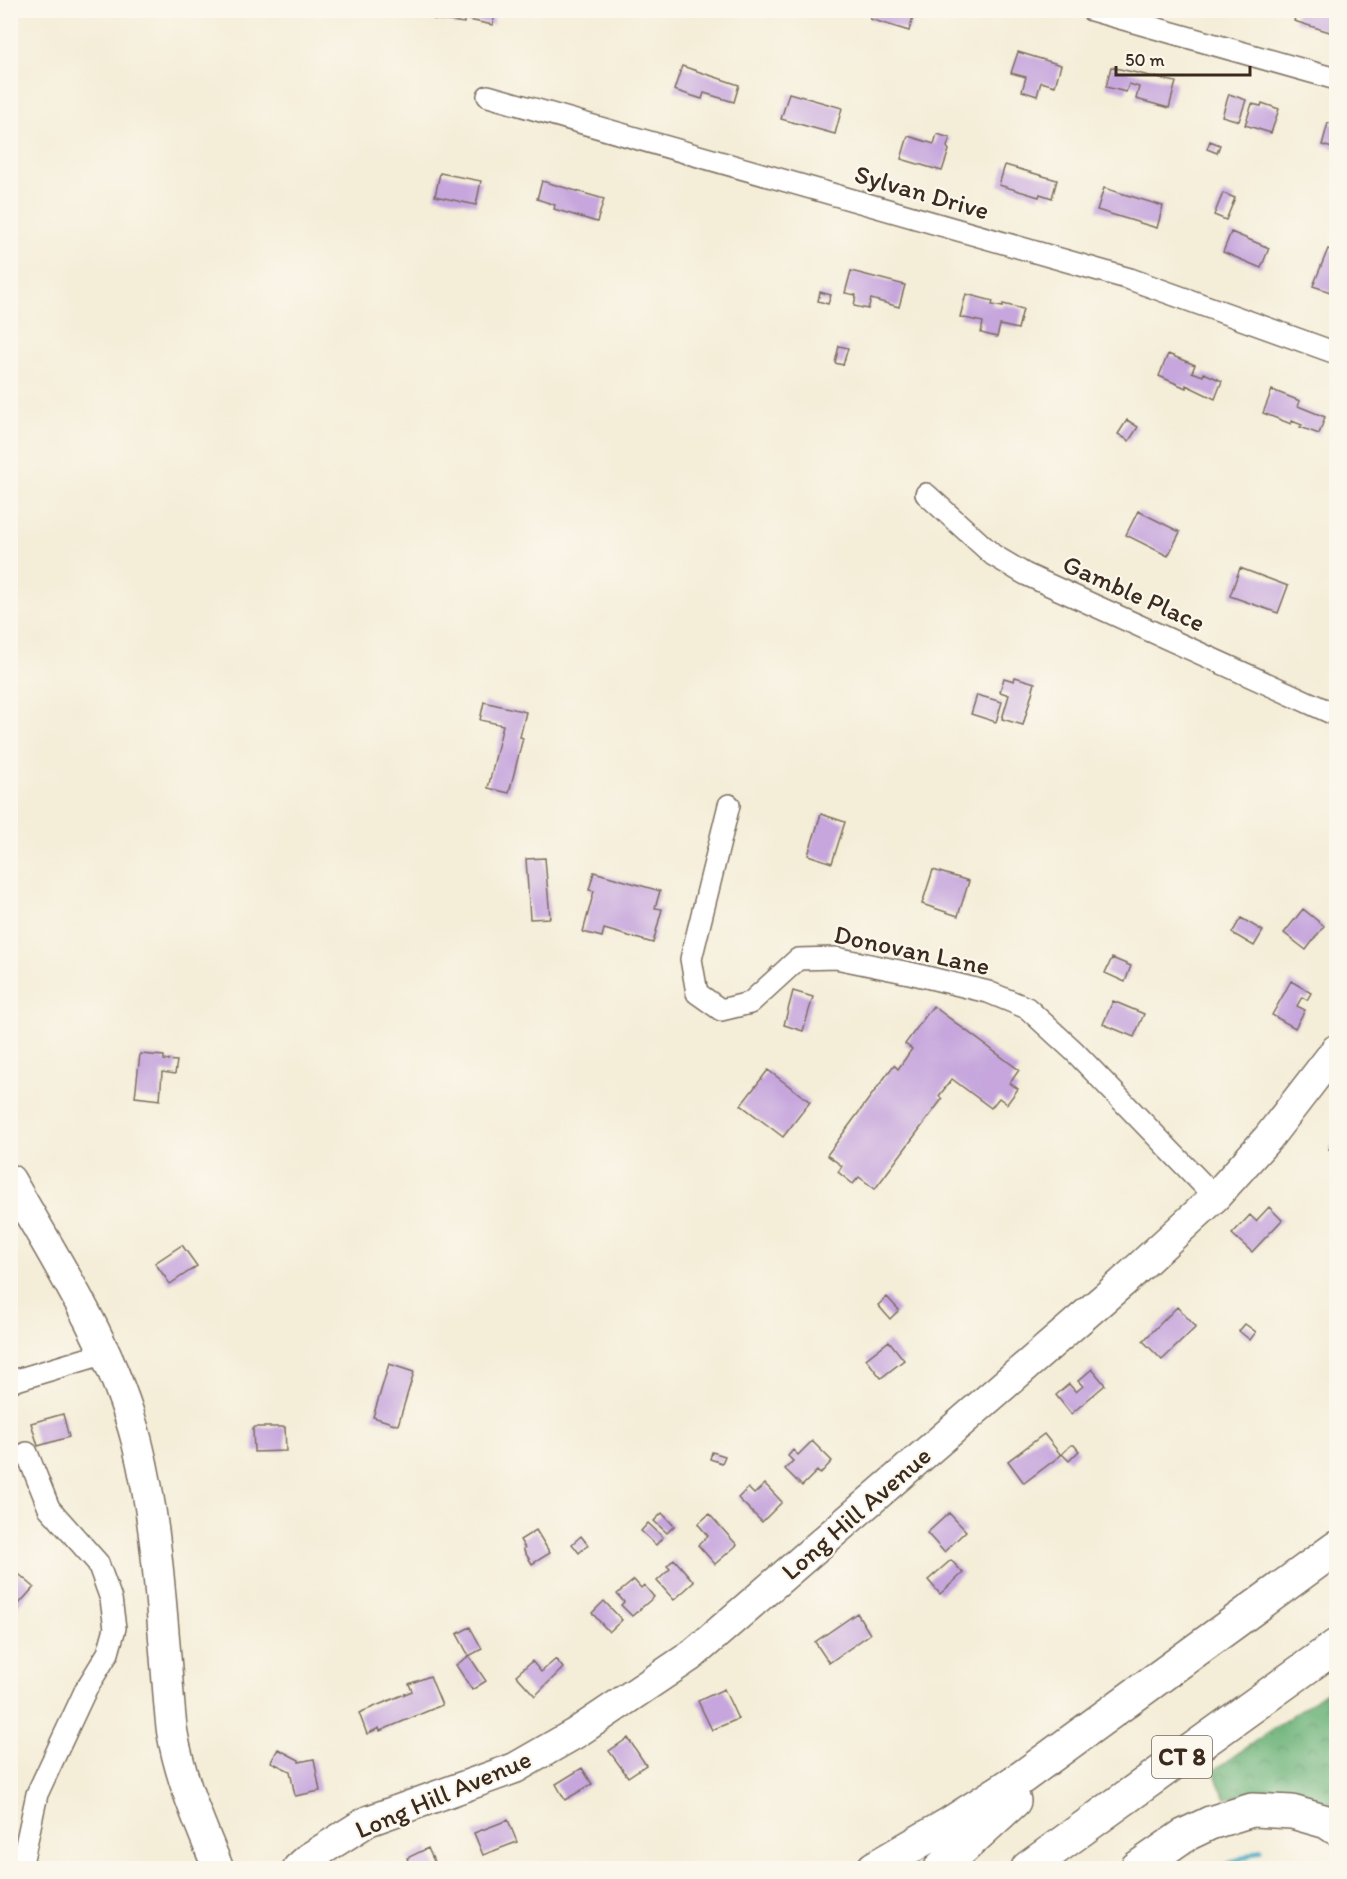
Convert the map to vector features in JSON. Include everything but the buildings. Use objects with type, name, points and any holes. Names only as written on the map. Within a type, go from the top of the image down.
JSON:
[{"type":"highway","points":[[874,1869],[1021,1778],[1336,1548]]},
{"type":"highway","name":"CT 8","points":[[1028,1869],[1336,1646]]},
{"type":"highway","points":[[941,1869],[1028,1789],[1156,1678]]},
{"type":"highway","points":[[1137,1869],[1183,1836],[1252,1810],[1292,1812],[1327,1822],[1336,1828]]},
{"type":"street","points":[[1091,10],[1336,80]]},
{"type":"street","name":"Sylvan Drive","points":[[488,96],[1130,279],[1336,353]]},
{"type":"street","name":"Gamble Place","points":[[926,494],[993,555],[1025,574],[1336,715]]},
{"type":"street","name":"Donovan Lane","points":[[729,805],[692,959],[697,993],[721,1010],[750,1003],[798,958],[836,958],[988,992],[1027,1008],[1066,1044],[1215,1197]]},
{"type":"street","name":"Long Hill Avenue","points":[[298,1869],[309,1858],[368,1821],[515,1768],[576,1732],[692,1655],[1115,1289],[1215,1197],[1268,1138],[1336,1050]]},
{"type":"street","points":[[10,1180],[56,1259],[105,1353],[125,1400],[137,1442],[149,1504],[172,1731],[184,1783],[218,1869]]},
{"type":"street","points":[[10,1382],[105,1353]]},
{"type":"street","points":[[21,1869],[37,1794],[86,1689],[108,1653],[115,1628],[111,1599],[98,1563],[49,1508],[27,1453]]},
{"type":"green space","points":[[1336,1685],[1336,1805],[1302,1795],[1255,1794],[1226,1798],[1214,1770]]},
{"type":"waterway","points":[[1219,1868],[1261,1850]]}]
